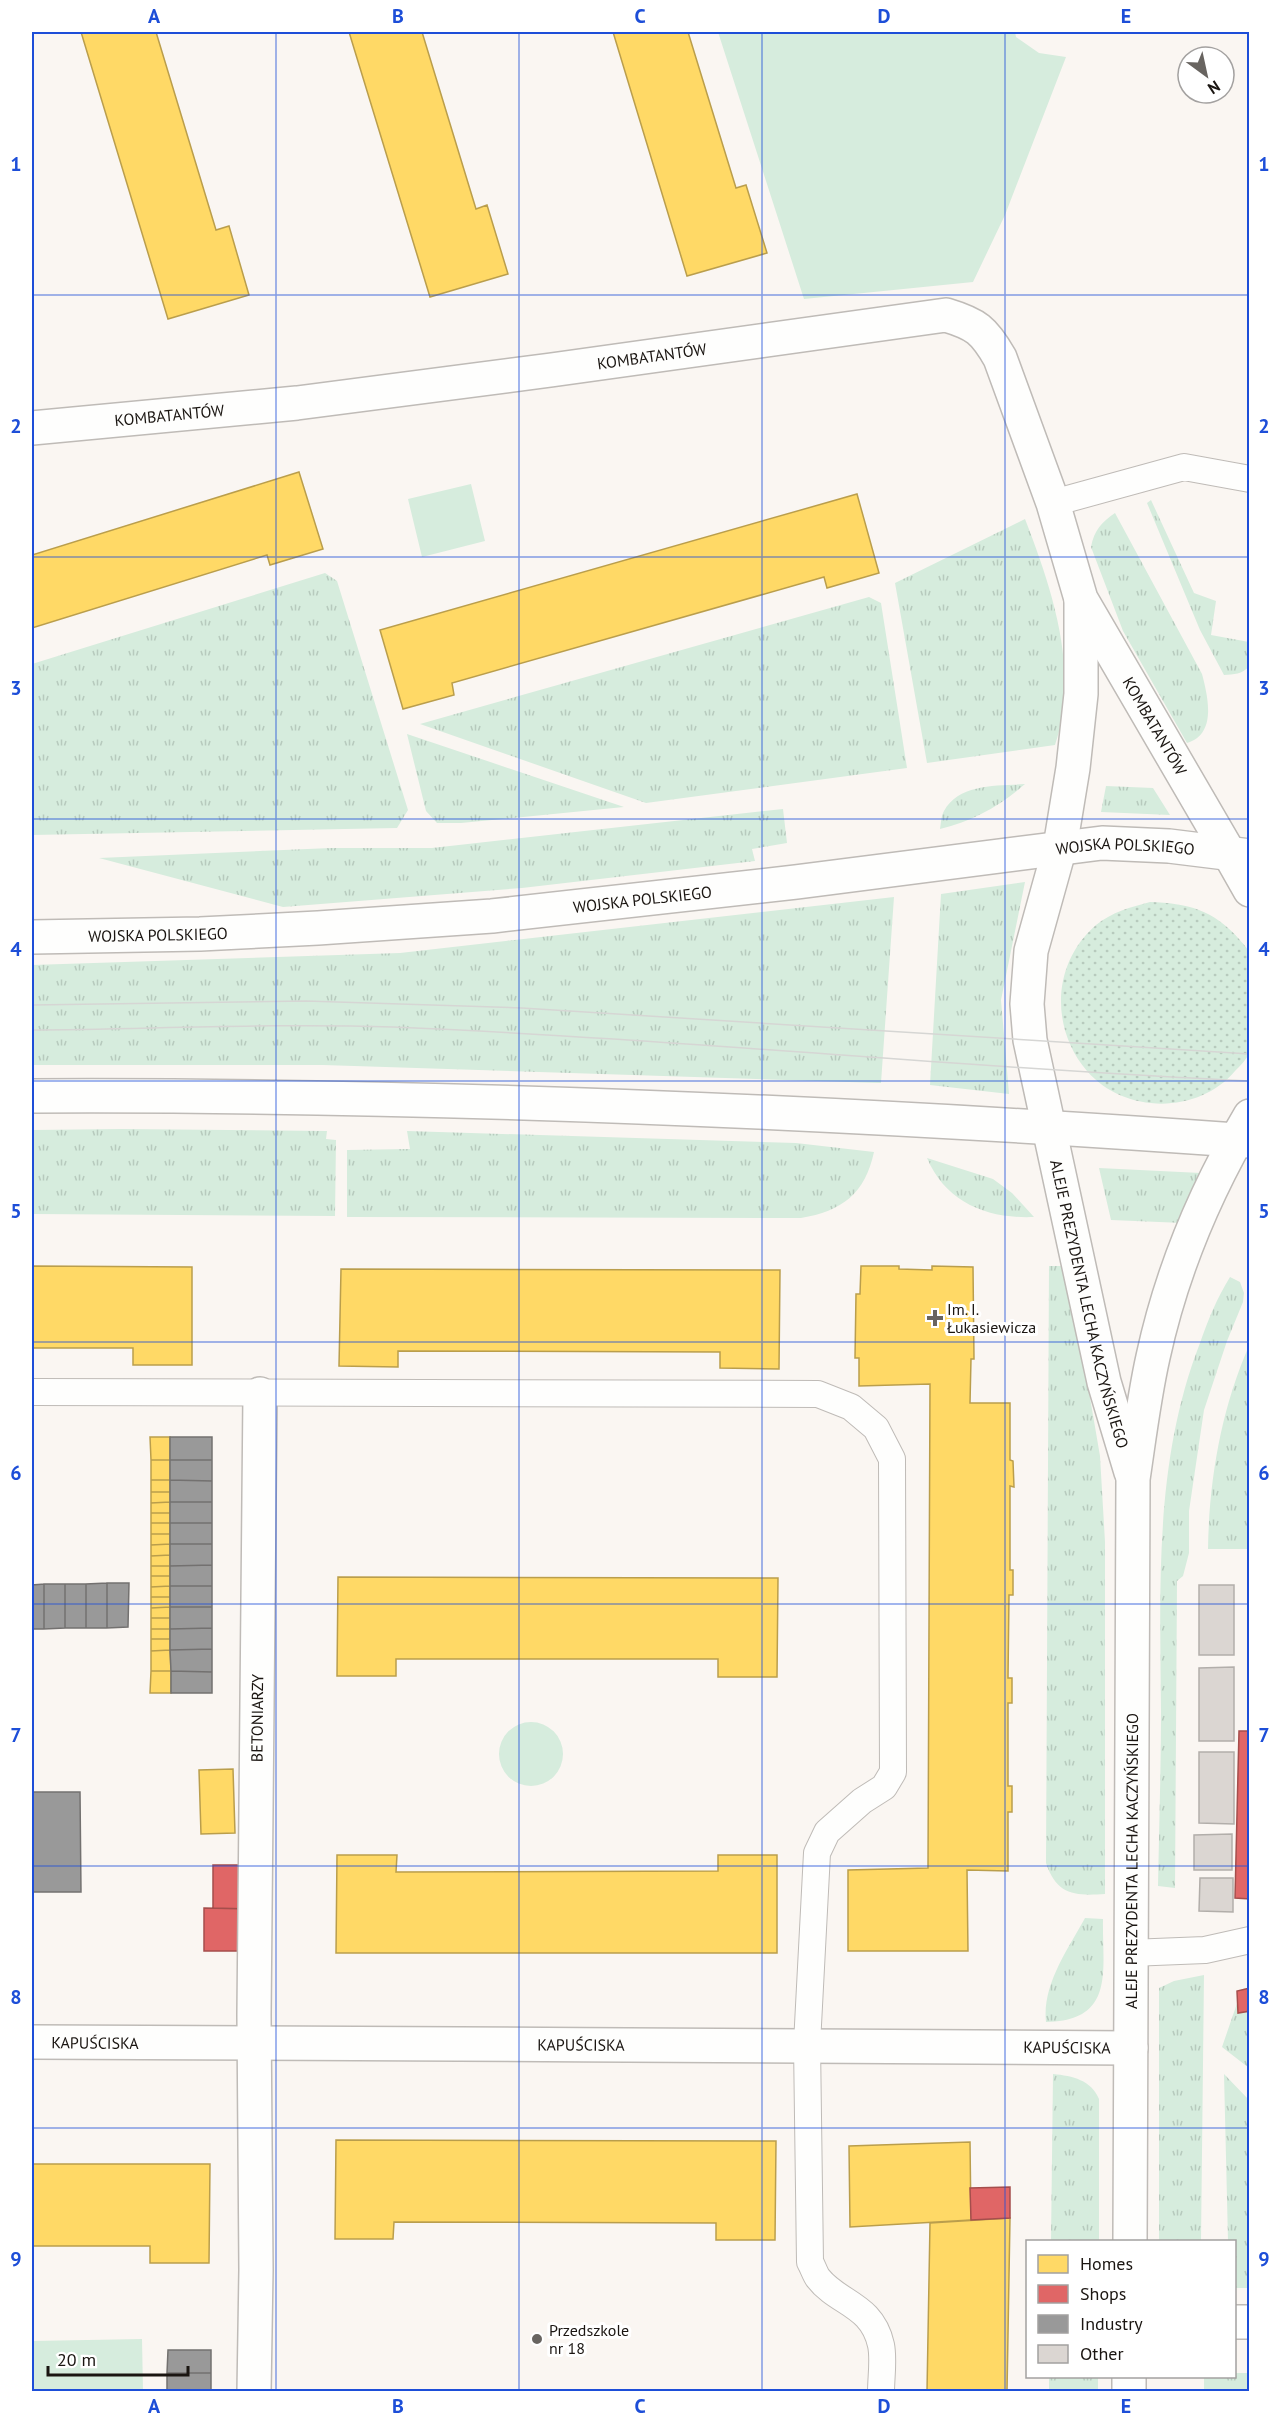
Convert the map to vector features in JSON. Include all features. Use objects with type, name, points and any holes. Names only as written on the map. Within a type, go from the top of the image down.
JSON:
[{"type":"street","name":"KOMBATANTÓW","points":[[32,428],[297,403],[946,315],[970,322],[989,339],[1000,358],[1053,503],[1081,599],[1239,854],[1250,890]]},
{"type":"street","name":"KOMBATANTÓW","points":[[1060,847],[1073,768],[1081,694],[1081,599]]},
{"type":"street","name":"WOJSKA POLSKIEGO","points":[[32,937],[201,934],[328,928],[492,916],[796,882],[1102,843],[1239,854]]},
{"type":"street","name":"ALEJE PREZYDENTA LECHA KACZYŃSKIEGO","points":[[1060,847],[1031,951],[1027,1004],[1030,1040],[1104,1382],[1133,1479]]},
{"type":"street","points":[[32,1096],[387,1098],[900,1119],[1049,1128],[1245,1132]]},
{"type":"street","name":"ALEJE PREZYDENTA LECHA KACZYŃSKIEGO","points":[[1130,2240],[1133,1479],[1153,1357],[1169,1298],[1198,1219],[1245,1132]]},
{"type":"street","name":"BETONIARZY","points":[[254,2391],[254,2044],[260,1394]]},
{"type":"street","name":"KAPUŚCISKA","points":[[32,2042],[807,2044],[1131,2048]]},
{"type":"lane","points":[[1053,503],[1184,467],[1250,479]]},
{"type":"lane","points":[[32,1392],[818,1394],[851,1407],[876,1428],[892,1460],[893,1772],[884,1786],[862,1801],[827,1832],[817,1853],[807,2044],[810,2262],[817,2277],[827,2288],[854,2304],[874,2325],[882,2345],[881,2391]]},
{"type":"lane","points":[[1130,1953],[1205,1950],[1250,1940]]},
{"type":"green space","points":[[718,32],[1015,32],[1016,37],[1039,53],[1066,57],[1005,215],[973,282],[804,299]]},
{"type":"green space","points":[[471,484],[485,541],[422,557],[408,499]]},
{"type":"green space","points":[[1151,500],[1194,593],[1216,601],[1211,635],[1249,642],[1249,666],[1244,671],[1224,675],[1200,630],[1147,503]]},
{"type":"green space","points":[[1115,513],[1202,674],[1208,704],[1207,723],[1197,738],[1187,743],[1123,631],[1091,547],[1099,527]]},
{"type":"green space","points":[[1025,519],[1045,573],[1060,630],[1064,659],[1065,688],[1062,717],[1055,745],[927,763],[895,583]]},
{"type":"green space","points":[[325,573],[337,581],[408,810],[397,828],[32,835],[32,664]]},
{"type":"green space","points":[[869,597],[881,603],[907,768],[646,803],[420,724]]},
{"type":"green space","points":[[407,734],[624,807],[461,823],[437,823],[426,811]]},
{"type":"green space","points":[[1025,784],[986,812],[940,829],[944,811],[959,795],[991,786]]},
{"type":"green space","points":[[1106,786],[1153,788],[1170,815],[1101,812]]},
{"type":"green space","points":[[783,809],[787,843],[752,849],[755,861],[522,888],[283,907],[99,858],[331,848],[432,848]]},
{"type":"green space","points":[[1025,882],[1001,1000],[1009,1094],[930,1085],[941,894]]},
{"type":"green space","points":[[894,897],[881,1083],[323,1065],[32,1065],[32,965],[400,953]]},
{"type":"green space","points":[[1150,902],[1188,906],[1210,915],[1230,929],[1247,949],[1250,959],[1251,1036],[1248,1055],[1220,1085],[1201,1096],[1182,1102],[1161,1104],[1140,1101],[1121,1095],[1102,1085],[1087,1071],[1075,1054],[1062,1016],[1061,996],[1064,977],[1081,940],[1096,925],[1115,913]]},
{"type":"green space","points":[[32,1130],[327,1131],[326,1139],[336,1140],[335,1216],[32,1214]]},
{"type":"green space","points":[[407,1131],[796,1143],[874,1152],[865,1179],[849,1198],[828,1211],[801,1218],[347,1217],[347,1150],[410,1149]]},
{"type":"green space","points":[[927,1158],[993,1179],[1012,1193],[1034,1217],[1001,1215],[970,1205],[945,1186],[935,1174]]},
{"type":"green space","points":[[1099,1168],[1201,1173],[1183,1223],[1111,1220]]},
{"type":"green space","points":[[1049,1266],[1061,1266],[1082,1351],[1100,1456],[1105,1542],[1105,1894],[1076,1894],[1068,1891],[1056,1882],[1046,1863]]},
{"type":"green space","points":[[1230,1277],[1240,1282],[1244,1293],[1243,1302],[1227,1341],[1204,1410],[1189,1511],[1189,1553],[1183,1576],[1177,1581],[1175,1888],[1158,1886],[1161,1572],[1167,1479],[1174,1433],[1185,1388],[1210,1318]]},
{"type":"green space","points":[[1249,1346],[1249,1549],[1208,1549],[1211,1497],[1218,1446],[1231,1395]]},
{"type":"green space","points":[[531,1722],[549,1727],[554,1731],[558,1736],[563,1754],[558,1772],[554,1777],[549,1781],[531,1786],[513,1781],[508,1777],[504,1772],[499,1754],[504,1736],[508,1731],[513,1727]]},
{"type":"green space","points":[[1085,1918],[1103,1919],[1104,1956],[1100,1989],[1095,2002],[1084,2013],[1069,2019],[1046,2022],[1048,1994],[1052,1981]]},
{"type":"green space","points":[[1204,1975],[1201,2240],[1159,2240],[1159,1988],[1174,1981]]},
{"type":"green space","points":[[1249,1988],[1249,2068],[1222,2047],[1242,1989]]},
{"type":"green space","points":[[1053,2074],[1068,2076],[1086,2083],[1099,2099],[1099,2240],[1051,2240]]},
{"type":"green space","points":[[1224,2074],[1249,2100],[1249,2288],[1236,2288],[1236,2240],[1228,2240]]},
{"type":"green space","points":[[142,2339],[143,2391],[32,2391],[32,2341]]},
{"type":"green space","points":[[1236,2373],[1249,2373],[1249,2391],[1204,2391],[1204,2378],[1236,2378]]},
{"type":"green space","points":[[1049,2378],[1098,2378],[1098,2391],[1049,2391]]},
{"type":"building: Homes","points":[[81,32],[156,32],[216,230],[229,226],[249,295],[168,319]]},
{"type":"building: Homes","points":[[349,32],[422,32],[476,209],[487,205],[508,274],[430,297]]},
{"type":"building: Homes","points":[[613,32],[688,32],[736,188],[746,185],[767,253],[687,276]]},
{"type":"building: Homes","points":[[299,472],[323,549],[270,565],[267,555],[32,628],[32,555]]},
{"type":"building: Homes","points":[[857,494],[879,573],[827,588],[824,577],[452,683],[454,695],[403,709],[380,630]]},
{"type":"building: Homes","points":[[32,1266],[192,1267],[192,1365],[133,1365],[133,1348],[32,1348]]},
{"type":"building: Homes","points":[[861,1266],[899,1266],[899,1269],[932,1270],[932,1266],[973,1267],[974,1359],[971,1359],[970,1403],[1010,1403],[1010,1460],[1013,1461],[1014,1487],[1010,1486],[1010,1570],[1013,1570],[1013,1595],[1009,1595],[1008,1678],[1012,1678],[1012,1703],[1008,1703],[1008,1786],[1012,1786],[1012,1812],[1008,1812],[1008,1871],[967,1870],[968,1951],[848,1951],[848,1870],[928,1868],[930,1384],[859,1386],[859,1358],[855,1358],[856,1294],[860,1294]]},
{"type":"building: Homes","points":[[341,1269],[780,1270],[779,1369],[720,1368],[720,1352],[398,1351],[398,1367],[339,1366]]},
{"type":"building: Homes","points":[[150,1437],[170,1437],[170,1460],[151,1460]]},
{"type":"building: Homes","points":[[151,1460],[170,1460],[170,1480],[151,1480]]},
{"type":"building: Homes","points":[[151,1480],[170,1480],[170,1492],[151,1492]]},
{"type":"building: Homes","points":[[151,1492],[170,1492],[170,1502],[151,1503]]},
{"type":"building: Homes","points":[[170,1502],[170,1513],[151,1513],[151,1503]]},
{"type":"building: Homes","points":[[151,1513],[170,1513],[170,1523],[151,1523]]},
{"type":"building: Homes","points":[[151,1523],[170,1523],[170,1534],[151,1534]]},
{"type":"building: Homes","points":[[151,1534],[170,1534],[170,1544],[151,1545]]},
{"type":"building: Homes","points":[[170,1544],[170,1555],[151,1556],[151,1545]]},
{"type":"building: Homes","points":[[170,1555],[170,1566],[151,1566],[151,1556]]},
{"type":"building: Homes","points":[[151,1566],[170,1566],[170,1576],[151,1576]]},
{"type":"building: Homes","points":[[151,1576],[170,1576],[170,1586],[151,1587]]},
{"type":"building: Homes","points":[[338,1577],[778,1578],[777,1677],[718,1677],[718,1659],[396,1659],[396,1676],[337,1676]]},
{"type":"building: Homes","points":[[170,1586],[170,1597],[151,1597],[151,1587]]},
{"type":"building: Homes","points":[[151,1597],[170,1597],[170,1607],[151,1608]]},
{"type":"building: Homes","points":[[170,1607],[170,1618],[151,1618],[151,1608]]},
{"type":"building: Homes","points":[[151,1618],[170,1618],[170,1629],[151,1629]]},
{"type":"building: Homes","points":[[151,1629],[170,1629],[170,1639],[151,1639]]},
{"type":"building: Homes","points":[[151,1639],[170,1639],[170,1650],[151,1651]]},
{"type":"building: Homes","points":[[170,1650],[171,1671],[151,1671],[151,1651]]},
{"type":"building: Homes","points":[[151,1671],[171,1671],[171,1693],[150,1693]]},
{"type":"building: Homes","points":[[233,1769],[235,1833],[201,1834],[199,1770]]},
{"type":"building: Homes","points":[[337,1855],[397,1855],[396,1872],[718,1871],[718,1855],[777,1855],[777,1953],[336,1953]]},
{"type":"building: Homes","points":[[336,2140],[776,2141],[775,2240],[716,2240],[716,2223],[394,2222],[393,2239],[335,2239]]},
{"type":"building: Homes","points":[[970,2142],[971,2220],[850,2227],[849,2146]]},
{"type":"building: Homes","points":[[32,2164],[210,2164],[209,2263],[150,2263],[150,2246],[32,2246]]},
{"type":"building: Homes","points":[[1010,2218],[1007,2392],[927,2392],[930,2223]]},
{"type":"building: Shops","points":[[1239,1731],[1250,1731],[1250,1899],[1235,1898]]},
{"type":"building: Shops","points":[[213,1865],[252,1865],[251,1909],[213,1908]]},
{"type":"building: Shops","points":[[204,1908],[251,1909],[251,1951],[204,1951]]},
{"type":"building: Shops","points":[[1250,1988],[1250,2011],[1238,2013],[1237,1991]]},
{"type":"building: Shops","points":[[1010,2187],[1010,2218],[971,2220],[970,2188]]},
{"type":"building: Industry","points":[[170,1437],[212,1437],[212,1460],[170,1460]]},
{"type":"building: Industry","points":[[170,1460],[212,1460],[212,1481],[170,1480]]},
{"type":"building: Industry","points":[[170,1480],[212,1481],[212,1502],[170,1502]]},
{"type":"building: Industry","points":[[170,1502],[212,1502],[212,1523],[170,1523]]},
{"type":"building: Industry","points":[[170,1523],[212,1523],[212,1544],[170,1544]]},
{"type":"building: Industry","points":[[170,1544],[212,1544],[212,1565],[170,1566]]},
{"type":"building: Industry","points":[[212,1565],[212,1586],[170,1586],[170,1566]]},
{"type":"building: Industry","points":[[107,1583],[129,1583],[128,1627],[107,1628]]},
{"type":"building: Industry","points":[[107,1583],[107,1628],[86,1628],[86,1584]]},
{"type":"building: Industry","points":[[44,1584],[65,1584],[65,1628],[44,1629]]},
{"type":"building: Industry","points":[[44,1584],[44,1629],[32,1629],[32,1585]]},
{"type":"building: Industry","points":[[65,1584],[86,1584],[86,1628],[65,1628]]},
{"type":"building: Industry","points":[[170,1586],[212,1586],[212,1607],[170,1607]]},
{"type":"building: Industry","points":[[170,1607],[212,1607],[212,1628],[170,1629]]},
{"type":"building: Industry","points":[[212,1628],[212,1649],[170,1650],[170,1629]]},
{"type":"building: Industry","points":[[212,1649],[212,1672],[171,1671],[170,1650]]},
{"type":"building: Industry","points":[[171,1671],[212,1672],[212,1693],[171,1693]]},
{"type":"building: Industry","points":[[32,1792],[80,1792],[81,1892],[32,1892]]},
{"type":"building: Industry","points":[[168,2350],[211,2350],[211,2373],[167,2373]]},
{"type":"building: Industry","points":[[167,2373],[211,2373],[211,2392],[167,2392]]},
{"type":"building: Other","points":[[1199,1585],[1234,1585],[1234,1655],[1199,1655]]},
{"type":"building: Other","points":[[1234,1667],[1234,1741],[1199,1741],[1199,1668]]},
{"type":"building: Other","points":[[1199,1752],[1234,1752],[1234,1824],[1199,1823]]},
{"type":"building: Other","points":[[1232,1834],[1232,1870],[1194,1870],[1194,1835]]},
{"type":"building: Other","points":[[1200,1878],[1233,1878],[1233,1912],[1199,1911]]},
{"type":"tram line","points":[[32,1005],[306,1001],[522,1008],[1250,1054]]},
{"type":"tram line","points":[[32,1030],[258,1026],[393,1027],[1250,1081]]},
{"type":"place","name":"Im. I. Łukasiewicza","points":[[935,1318]]},
{"type":"place","name":"Przedszkole nr 18","points":[[537,2339]]}]
